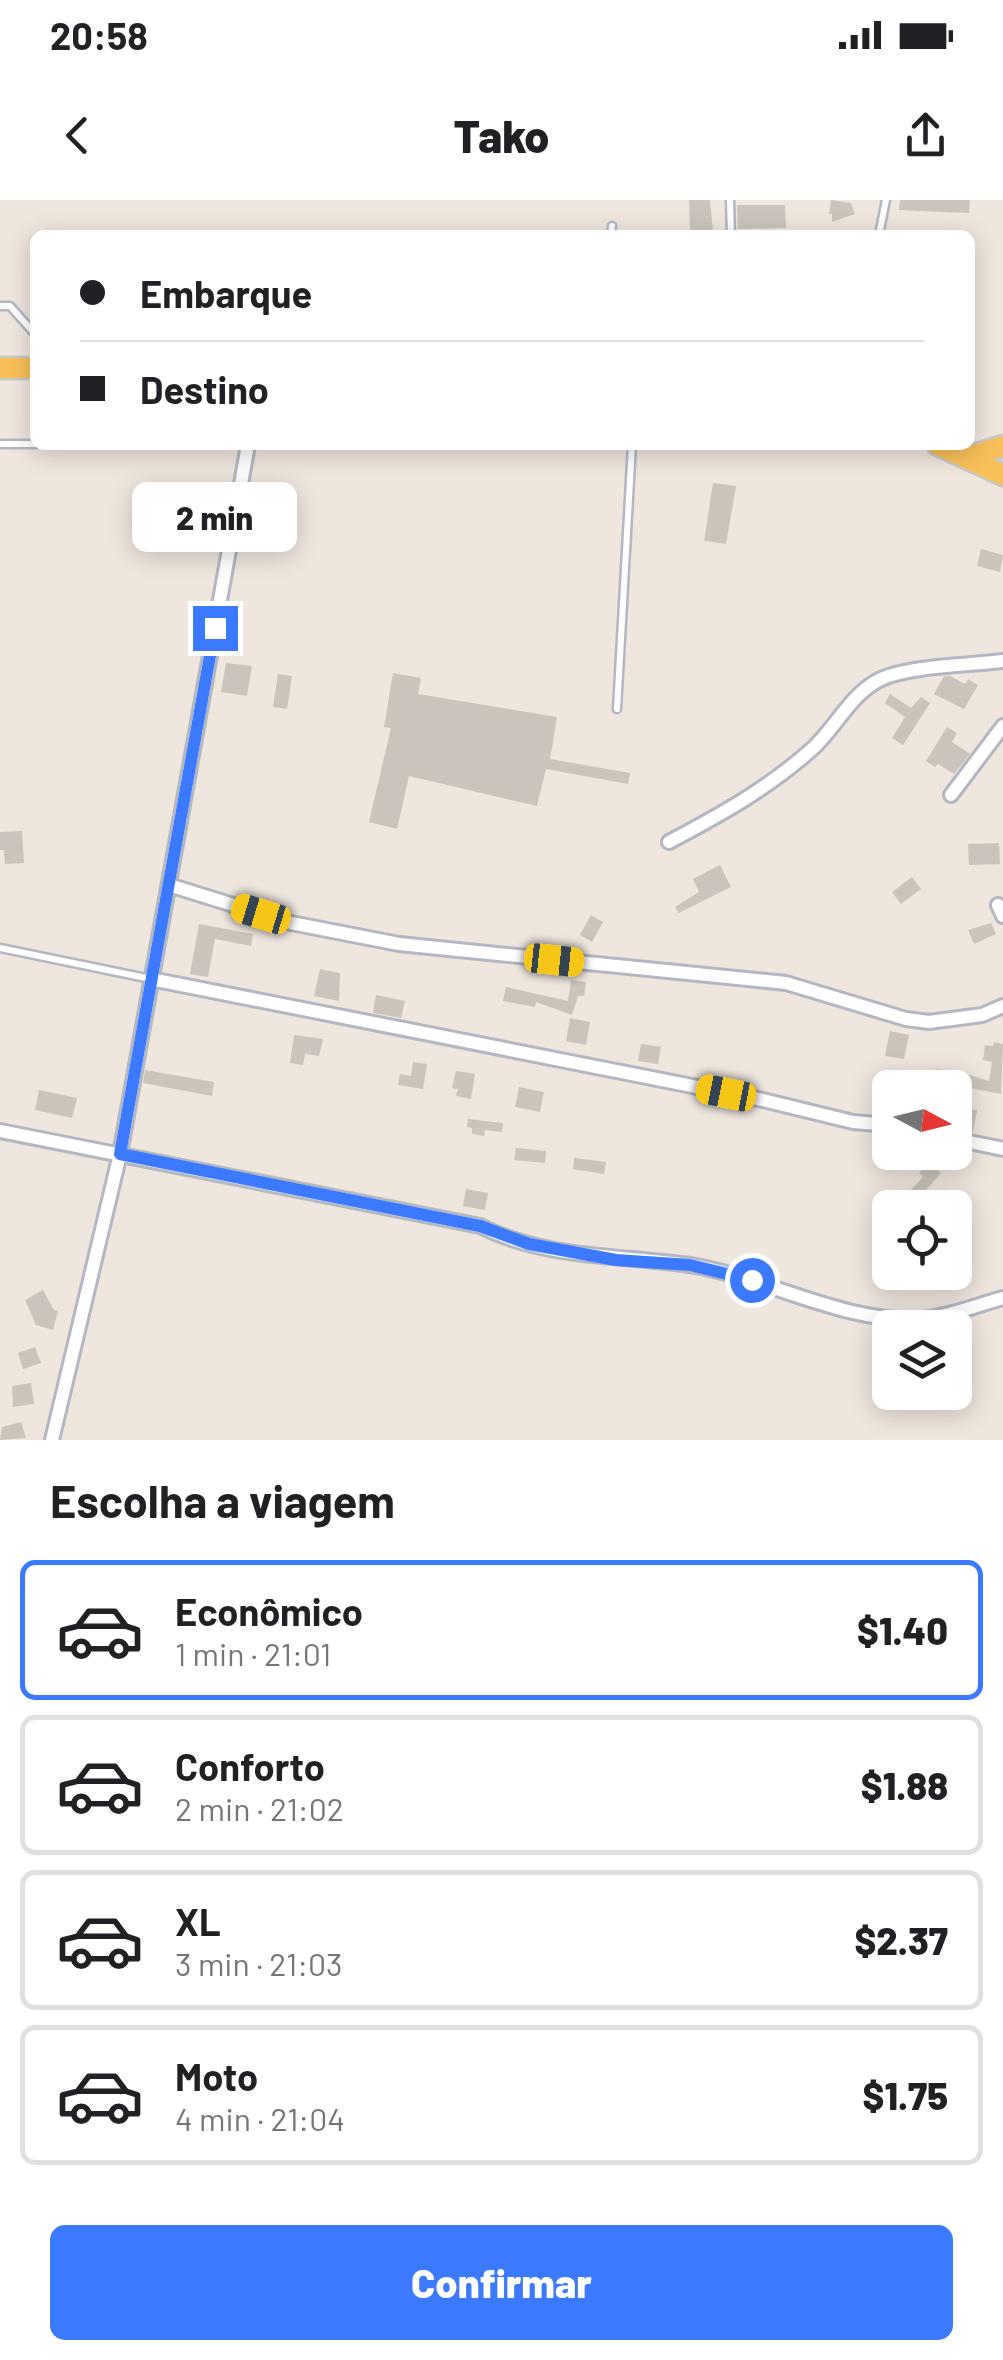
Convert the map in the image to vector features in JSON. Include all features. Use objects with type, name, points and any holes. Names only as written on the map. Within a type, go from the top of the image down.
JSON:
[{"type":"main road","points":[[0,368],[30,368]]},
{"type":"main road","points":[[966,458],[1003,446]]},
{"type":"main road","points":[[949,450],[1003,475]]},
{"type":"street","points":[[52,1440],[120,1154],[247,450]]},
{"type":"street","points":[[669,842],[747,801],[780,776],[815,746],[844,710],[879,679],[1003,661]]},
{"type":"street","points":[[952,795],[1003,726]]},
{"type":"street","points":[[169,885],[291,923],[399,944],[786,983],[906,1019],[930,1022],[1003,1006]]},
{"type":"street","points":[[151,979],[872,1124]]},
{"type":"street","points":[[0,1131],[480,1226],[529,1244],[616,1260],[690,1265],[850,1311],[922,1319],[1003,1298]]},
{"type":"street","points":[[972,1143],[1003,1149]]},
{"type":"lane","points":[[730,200],[731,230]]},
{"type":"lane","points":[[879,230],[886,200]]},
{"type":"lane","points":[[0,306],[10,306],[30,328]]},
{"type":"lane","points":[[0,444],[30,444]]},
{"type":"lane","points":[[617,710],[632,450]]},
{"type":"lane","points":[[0,948],[151,979]]},
{"type":"building","points":[[689,200],[710,200],[713,230],[690,230]]},
{"type":"building","points":[[831,200],[851,203],[855,214],[832,222]]},
{"type":"building","points":[[900,200],[970,200],[969,213],[899,210]]},
{"type":"building","points":[[737,205],[785,205],[786,228],[738,229]]},
{"type":"building","points":[[713,483],[736,486],[726,544],[704,541]]},
{"type":"building","points":[[981,549],[1003,555],[1000,572],[977,566]]},
{"type":"building","points":[[226,663],[252,666],[247,696],[221,692]]},
{"type":"building","points":[[393,673],[421,678],[418,694],[557,717],[550,759],[630,773],[628,784],[546,769],[537,806],[409,776],[397,829],[369,822],[391,728],[384,727]]},
{"type":"building","points":[[278,674],[292,676],[287,709],[273,707]]},
{"type":"building","points":[[944,676],[965,684],[968,679],[978,685],[964,709],[934,694]]},
{"type":"building","points":[[890,694],[911,708],[921,697],[930,703],[903,745],[892,738],[905,717],[885,703]]},
{"type":"building","points":[[947,727],[957,733],[952,742],[970,754],[954,774],[926,761]]},
{"type":"building","points":[[22,831],[24,863],[5,864],[0,832]]},
{"type":"building","points":[[999,843],[1000,864],[969,865],[968,844]]},
{"type":"building","points":[[720,865],[731,887],[679,913],[675,907],[699,892],[693,879]]},
{"type":"building","points":[[912,877],[921,889],[901,904],[892,892]]},
{"type":"building","points":[[591,915],[603,922],[592,942],[580,935]]},
{"type":"building","points":[[991,923],[996,934],[974,944],[968,930]]},
{"type":"building","points":[[199,924],[253,934],[251,946],[215,939],[208,977],[190,974]]},
{"type":"building","points":[[320,969],[340,973],[339,1001],[314,996]]},
{"type":"building","points":[[571,980],[586,982],[584,996],[578,996],[572,1015],[536,1002],[535,1007],[503,1001],[506,987],[568,1001]]},
{"type":"building","points":[[376,995],[405,1001],[401,1018],[373,1013]]},
{"type":"building","points":[[570,1018],[590,1022],[586,1045],[566,1041]]},
{"type":"building","points":[[890,1031],[909,1035],[904,1059],[885,1056]]},
{"type":"building","points":[[294,1035],[323,1039],[319,1056],[305,1054],[303,1065],[290,1063]]},
{"type":"building","points":[[994,1042],[1003,1044],[1001,1094],[972,1088],[972,1076],[989,1081],[992,1062],[983,1060],[985,1045],[993,1046]]},
{"type":"building","points":[[641,1044],[661,1047],[658,1064],[638,1061]]},
{"type":"building","points":[[413,1062],[427,1064],[423,1089],[398,1085],[400,1074],[411,1076]]},
{"type":"building","points":[[145,1070],[214,1082],[212,1096],[143,1083]]},
{"type":"building","points":[[456,1071],[475,1074],[471,1099],[456,1096],[458,1089],[452,1088]]},
{"type":"building","points":[[519,1087],[544,1092],[540,1112],[515,1107]]},
{"type":"building","points":[[39,1090],[77,1098],[72,1118],[35,1110]]},
{"type":"building","points":[[972,1109],[977,1110],[972,1132]]},
{"type":"building","points":[[468,1119],[503,1123],[502,1132],[485,1130],[484,1136],[472,1134],[472,1128],[467,1127]]},
{"type":"building","points":[[516,1148],[546,1151],[545,1163],[514,1160]]},
{"type":"building","points":[[574,1158],[606,1162],[604,1174],[573,1169]]},
{"type":"building","points":[[919,1173],[941,1173],[926,1190],[911,1190],[923,1177]]},
{"type":"building","points":[[466,1189],[488,1193],[485,1210],[463,1206]]},
{"type":"building","points":[[43,1290],[58,1311],[53,1330],[36,1325],[25,1300]]},
{"type":"building","points":[[35,1347],[41,1363],[23,1369],[18,1353]]},
{"type":"building","points":[[31,1383],[34,1404],[13,1407],[12,1386]]},
{"type":"building","points":[[21,1422],[26,1438],[0,1440],[2,1427]]},
{"type":"route","points":[[215,628],[120,1154],[480,1226],[529,1244],[616,1260],[690,1265],[752,1280]]}]
